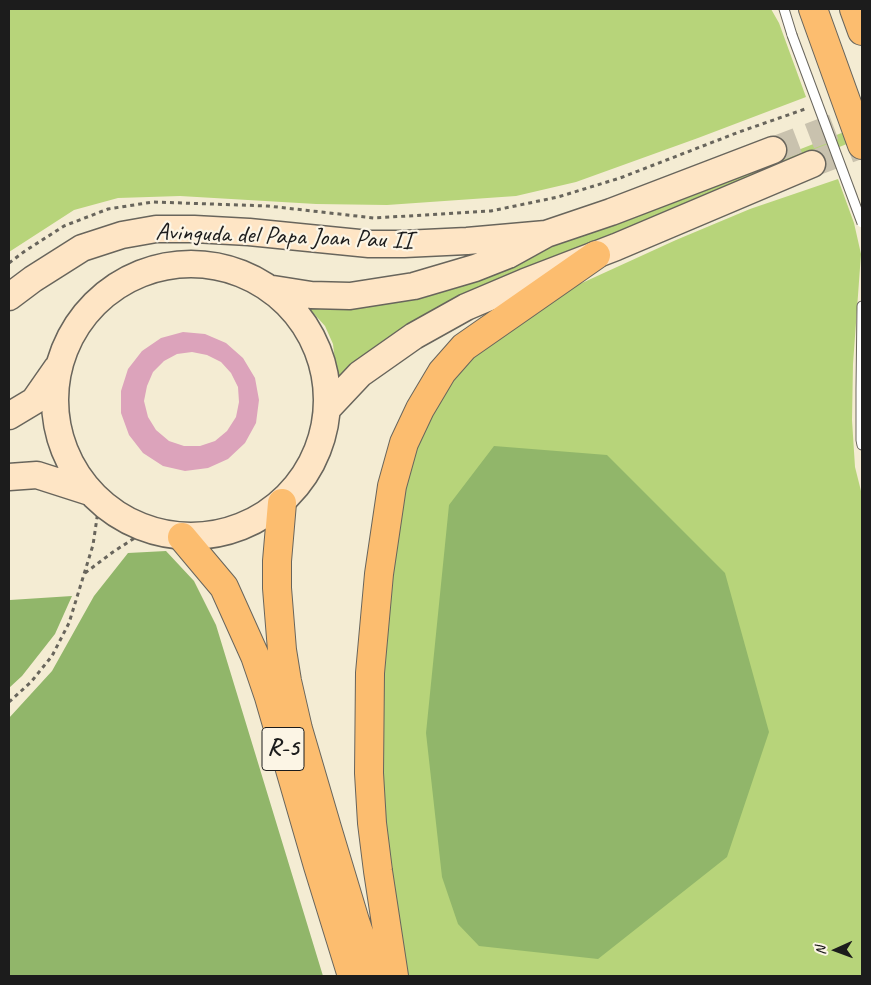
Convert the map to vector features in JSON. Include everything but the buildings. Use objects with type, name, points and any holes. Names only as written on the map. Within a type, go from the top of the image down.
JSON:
[{"type":"highway","points":[[813,9],[862,146]]},
{"type":"highway","points":[[854,9],[862,31]]},
{"type":"highway","points":[[394,976],[372,823],[369,745],[370,673],[379,574],[392,486],[404,443],[420,409],[442,372],[464,347],[596,255]]},
{"type":"highway","points":[[282,503],[277,561],[277,588],[282,650],[288,681],[298,729],[332,846],[374,976]]},
{"type":"highway","name":"R-5","points":[[182,537],[224,587],[255,656],[269,697],[352,976]]},
{"type":"main road","name":"Avinguda del Papa Joan Pau II","points":[[273,289],[311,295],[350,296],[414,286],[508,256],[546,234],[611,212],[773,150]]},
{"type":"main road","points":[[328,408],[360,374],[414,336],[466,307],[596,255],[812,164]]},
{"type":"main road","name":"Avinguda del Papa Joan Pau II","points":[[9,297],[33,279],[82,248],[122,235],[156,229],[249,232],[369,244],[467,242],[546,234]]},
{"type":"main road","points":[[9,416],[34,401],[58,368],[75,326],[105,292],[144,270],[188,262],[233,269],[273,289],[304,322],[323,363],[328,408],[321,443],[306,476],[282,503],[252,523],[218,534],[182,537],[148,530],[116,515],[94,496],[66,455],[54,412],[58,368]]},
{"type":"main road","points":[[9,477],[37,475],[94,496]]},
{"type":"lane","points":[[784,9],[862,223]]},
{"type":"lane","points":[[862,306],[862,445]]},
{"type":"path","points":[[9,263],[25,250],[64,226],[108,209],[153,202],[268,206],[374,218],[491,211],[558,197],[620,178],[804,109]]},
{"type":"path","points":[[9,702],[31,682],[52,656],[69,623],[94,545],[94,496]]},
{"type":"path","points":[[85,573],[113,552],[148,530]]},
{"type":"green space","points":[[9,9],[771,9],[779,23],[806,97],[576,182],[516,196],[387,205],[316,204],[180,196],[118,198],[74,210],[9,252]]},
{"type":"green space","points":[[862,125],[862,138],[536,267],[365,360],[337,379],[333,344],[325,326],[307,306],[458,283]]},
{"type":"green space","points":[[838,179],[854,223],[861,254],[853,364],[852,420],[855,467],[862,495],[862,976],[405,976],[382,822],[382,643],[406,472],[450,378],[480,345],[571,288],[676,240],[750,209]]},
{"type":"green space","points":[[494,446],[607,455],[725,573],[769,732],[727,857],[598,959],[479,946],[458,924],[442,877],[426,733],[449,505]]},
{"type":"green space","points":[[166,551],[194,581],[216,625],[323,976],[9,976],[9,718],[52,671],[94,596],[128,553]]},
{"type":"green space","points":[[72,596],[55,634],[22,676],[9,688],[9,599]]},
{"type":"tunnel","points":[[773,150],[862,116]]},
{"type":"tunnel","points":[[812,164],[862,145]]}]
